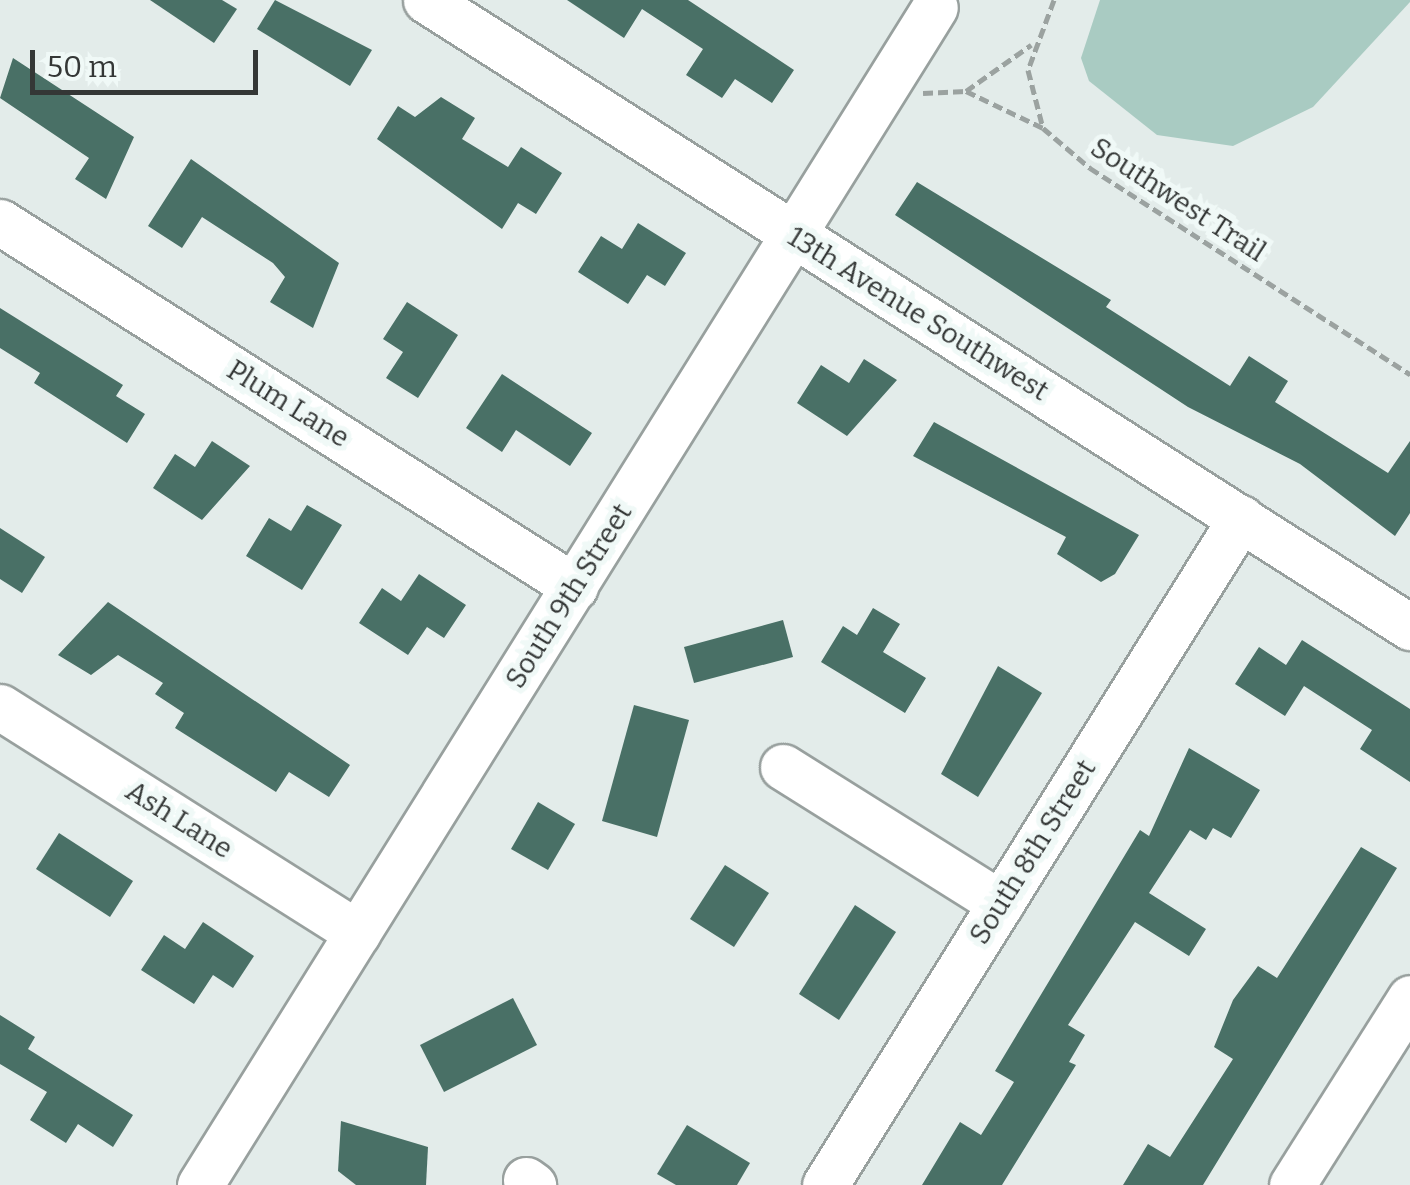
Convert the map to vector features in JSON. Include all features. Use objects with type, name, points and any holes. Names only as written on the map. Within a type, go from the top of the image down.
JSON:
[{"type":"street","name":"13th Avenue Southwest","points":[[426,0],[1410,627]]},
{"type":"street","name":"South 9th Street","points":[[200,1185],[935,6]]},
{"type":"street","name":"Plum Lane","points":[[0,222],[575,587]]},
{"type":"street","name":"South 8th Street","points":[[824,1185],[1240,518]]},
{"type":"street","name":"Ash Lane","points":[[0,707],[358,933]]},
{"type":"street","points":[[783,768],[1001,904]]},
{"type":"street","points":[[1292,1185],[1410,998]]},
{"type":"path","points":[[913,100],[966,91],[1031,45],[1054,0]]},
{"type":"path","points":[[1031,45],[1043,128]]},
{"type":"path","name":"Southwest Trail","points":[[966,91],[1043,128],[1090,168],[1410,374]]},
{"type":"green space","points":[[1100,0],[1410,2],[1313,107],[1233,146],[1157,135],[1089,81],[1081,58]]},
{"type":"building","points":[[150,0],[222,0],[237,9],[214,43]]},
{"type":"building","points":[[275,0],[372,50],[350,86],[257,29]]},
{"type":"building","points":[[567,0],[688,0],[794,70],[772,103],[735,79],[722,98],[686,75],[703,49],[642,9],[624,38]]},
{"type":"building","points":[[13,58],[134,137],[106,199],[75,179],[89,158],[0,98]]},
{"type":"building","points":[[441,97],[475,118],[462,139],[508,167],[521,147],[562,173],[536,214],[518,203],[502,229],[377,139],[398,106],[415,117]]},
{"type":"building","points":[[191,159],[339,263],[313,328],[270,302],[285,277],[273,263],[202,217],[182,248],[148,226]]},
{"type":"building","points":[[917,182],[1111,300],[1106,307],[1230,386],[1249,356],[1288,381],[1275,402],[1388,473],[1410,441],[1410,513],[1395,536],[1300,464],[1188,407],[895,215]]},
{"type":"building","points":[[638,223],[686,253],[665,286],[647,275],[628,304],[578,272],[601,236],[622,249]]},
{"type":"building","points":[[407,302],[458,335],[418,398],[386,378],[403,352],[383,339]]},
{"type":"building","points":[[0,308],[123,385],[116,396],[145,414],[127,443],[34,383],[40,373],[0,348]]},
{"type":"building","points":[[864,359],[897,380],[847,436],[797,403],[821,365],[849,383]]},
{"type":"building","points":[[502,374],[592,433],[570,466],[516,430],[502,452],[466,428]]},
{"type":"building","points":[[934,422],[1139,535],[1115,574],[1101,582],[1057,554],[1066,537],[913,456]]},
{"type":"building","points":[[212,441],[250,466],[202,520],[153,488],[175,454],[195,467]]},
{"type":"building","points":[[307,505],[342,525],[302,590],[246,556],[269,518],[291,531]]},
{"type":"building","points":[[0,528],[45,557],[22,593],[0,579]]},
{"type":"building","points":[[419,574],[466,605],[444,638],[427,627],[408,655],[359,623],[382,588],[401,601]]},
{"type":"building","points":[[108,602],[350,765],[329,797],[289,772],[276,792],[175,728],[184,713],[155,694],[163,683],[118,655],[91,675],[58,655]]},
{"type":"building","points":[[873,608],[900,624],[883,652],[926,678],[905,713],[821,662],[843,626],[857,635]]},
{"type":"building","points":[[783,620],[793,657],[694,683],[684,647]]},
{"type":"building","points":[[1302,640],[1410,709],[1410,782],[1360,749],[1372,730],[1304,686],[1285,716],[1235,684],[1259,647],[1286,665]]},
{"type":"building","points":[[998,666],[1042,693],[978,797],[941,774]]},
{"type":"building","points":[[634,705],[689,720],[657,837],[602,821]]},
{"type":"building","points":[[1189,748],[1260,790],[1231,838],[1213,828],[1206,840],[1190,830],[1149,893],[1206,929],[1189,956],[1135,922],[1068,1025],[1085,1035],[1069,1062],[1076,1065],[1002,1185],[922,1185],[960,1122],[981,1135],[1014,1082],[995,1071],[1140,830],[1149,836]]},
{"type":"building","points":[[538,802],[575,824],[548,870],[511,849]]},
{"type":"building","points":[[59,833],[133,881],[110,917],[36,869]]},
{"type":"building","points":[[1361,847],[1397,868],[1203,1185],[1123,1185],[1148,1144],[1170,1157],[1233,1059],[1214,1047],[1233,1000],[1258,966],[1277,978]]},
{"type":"building","points":[[725,865],[769,893],[734,947],[690,919]]},
{"type":"building","points":[[855,905],[896,932],[839,1020],[799,994]]},
{"type":"building","points":[[203,922],[254,956],[233,988],[213,975],[194,1004],[141,970],[164,935],[185,949]]},
{"type":"building","points":[[513,998],[537,1045],[444,1092],[420,1045]]},
{"type":"building","points":[[0,1015],[35,1037],[28,1049],[133,1115],[113,1147],[78,1124],[66,1143],[30,1120],[47,1092],[0,1064]]},
{"type":"building","points":[[341,1121],[428,1147],[426,1185],[356,1185],[338,1171]]},
{"type":"building","points":[[687,1125],[750,1163],[737,1185],[676,1185],[657,1174]]}]
